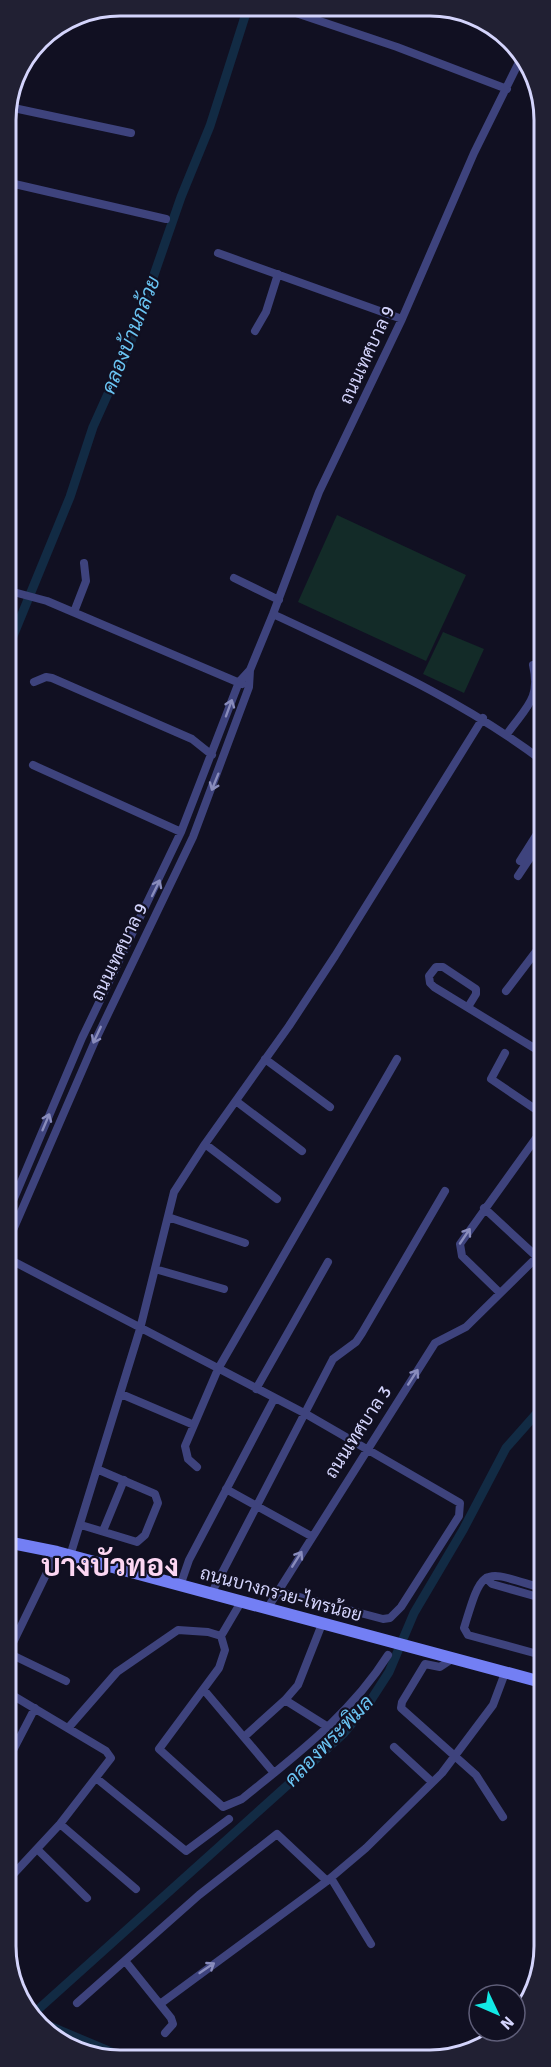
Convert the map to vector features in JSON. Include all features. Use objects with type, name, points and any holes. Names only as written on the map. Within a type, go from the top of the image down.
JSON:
[{"type":"main road","name":"ถนนบางกรวย-ไทรน้อย","points":[[16,1544],[57,1552],[534,1680]]},
{"type":"street","points":[[305,16],[397,46],[507,89]]},
{"type":"street","name":"ถนนเทศบาล 9","points":[[16,1222],[94,1041],[193,837],[249,687],[250,670],[319,492],[402,319],[474,153],[518,65]]},
{"type":"street","points":[[18,109],[131,133]]},
{"type":"street","points":[[17,185],[166,219]]},
{"type":"street","points":[[218,253],[402,319]]},
{"type":"street","points":[[255,330],[266,312],[278,274]]},
{"type":"street","points":[[74,612],[86,581],[84,563]]},
{"type":"street","points":[[234,578],[279,600]]},
{"type":"street","points":[[17,592],[47,601],[249,687]]},
{"type":"street","points":[[273,614],[419,683],[483,718],[534,754]]},
{"type":"street","points":[[533,665],[534,670]]},
{"type":"street","name":"ถนนเทศบาล 9","points":[[16,1193],[82,1038],[181,832],[239,682],[250,670]]},
{"type":"street","points":[[34,682],[46,676],[52,678],[192,739],[212,755]]},
{"type":"street","points":[[507,734],[534,695]]},
{"type":"street","points":[[70,1556],[99,1470],[140,1329],[174,1192],[335,956],[483,718]]},
{"type":"street","points":[[33,765],[181,832]]},
{"type":"street","points":[[520,861],[534,839]]},
{"type":"street","points":[[518,876],[534,852]]},
{"type":"street","points":[[506,991],[534,954]]},
{"type":"street","points":[[468,1007],[476,994],[476,989],[443,967],[436,967],[429,976],[430,983],[468,1007],[534,1048]]},
{"type":"street","points":[[505,1053],[491,1079],[534,1108]]},
{"type":"street","points":[[265,1059],[330,1107]]},
{"type":"street","points":[[197,1467],[188,1459],[185,1446],[218,1369],[397,1059]]},
{"type":"street","points":[[236,1101],[302,1151]]},
{"type":"street","points":[[500,1293],[462,1256],[459,1250],[460,1244],[534,1140]]},
{"type":"street","points":[[205,1144],[277,1199]]},
{"type":"street","points":[[211,1594],[333,1359],[356,1342],[362,1333],[445,1191]]},
{"type":"street","name":"ถนนเทศบาล 3","points":[[484,1208],[534,1254]]},
{"type":"street","points":[[168,1217],[245,1242]]},
{"type":"street","name":"ถนนเทศบาล 3","points":[[267,1609],[435,1343],[466,1327],[534,1260]]},
{"type":"street","points":[[256,1389],[328,1262]]},
{"type":"street","points":[[16,1263],[306,1414],[460,1503],[459,1516],[401,1606],[390,1618],[383,1619],[277,1591]]},
{"type":"street","points":[[155,1269],[224,1289]]},
{"type":"street","points":[[121,1395],[194,1425]]},
{"type":"street","points":[[180,1586],[189,1560],[274,1399]]},
{"type":"street","points":[[81,1525],[132,1542],[142,1540],[158,1503],[158,1497],[99,1470]]},
{"type":"street","points":[[103,1531],[124,1480]]},
{"type":"street","points":[[226,1489],[311,1536]]},
{"type":"street","points":[[16,1637],[57,1552]]},
{"type":"street","points":[[534,1586],[495,1575],[486,1578],[476,1588],[465,1632],[534,1653]]},
{"type":"street","points":[[486,1578],[492,1584],[534,1596]]},
{"type":"street","points":[[526,1594],[528,1584]]},
{"type":"street","points":[[220,1636],[241,1602]]},
{"type":"street","points":[[244,1737],[285,1700],[304,1674],[322,1624]]},
{"type":"street","points":[[69,1727],[117,1672],[178,1630],[208,1632],[220,1636]]},
{"type":"street","points":[[220,1636],[225,1650],[224,1659],[204,1690],[160,1747],[161,1754],[224,1807],[242,1799],[328,1727],[362,1694],[388,1654]]},
{"type":"street","points":[[16,1658],[66,1681]]},
{"type":"street","points":[[452,1659],[440,1667],[425,1664],[402,1702],[401,1708],[476,1775],[503,1817]]},
{"type":"street","points":[[160,2004],[329,1879],[366,1848],[432,1782],[455,1755],[494,1705],[505,1673]]},
{"type":"street","points":[[204,1690],[274,1773]]},
{"type":"street","points":[[16,1697],[69,1727],[110,1754],[111,1759],[60,1824],[16,1871]]},
{"type":"street","points":[[285,1700],[328,1727]]},
{"type":"street","points":[[16,1744],[35,1708]]},
{"type":"street","points":[[394,1747],[432,1782]]},
{"type":"street","points":[[96,1778],[186,1851],[229,1819]]},
{"type":"street","points":[[60,1824],[136,1889]]},
{"type":"street","points":[[77,2003],[199,1895],[277,1834],[329,1879],[370,1944]]},
{"type":"street","points":[[37,1849],[87,1898]]},
{"type":"street","points":[[126,1962],[173,2021],[165,2032]]},
{"type":"green space","points":[[337,515],[466,575],[426,661],[298,602]]},
{"type":"green space","points":[[443,632],[484,649],[464,693],[423,674]]},
{"type":"waterway","name":"คลองบ้านกล้วย","points":[[17,627],[70,497],[93,427],[129,347],[181,197],[210,126],[245,16]]},
{"type":"waterway","name":"คลองพระพิมล","points":[[38,2009],[301,1773],[343,1734],[369,1703],[389,1672],[414,1613],[463,1530],[506,1448],[534,1416]]},
{"type":"district","name":"บางบัวทอง","points":[[110,1566]]}]
